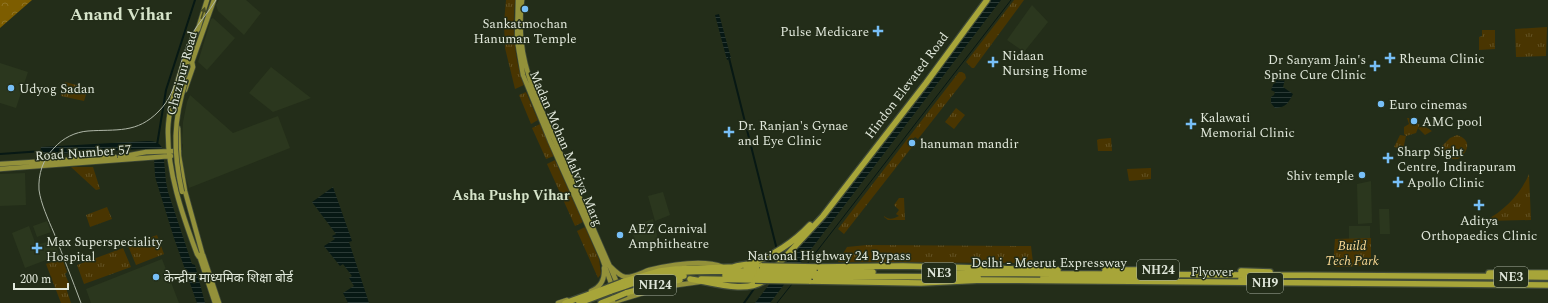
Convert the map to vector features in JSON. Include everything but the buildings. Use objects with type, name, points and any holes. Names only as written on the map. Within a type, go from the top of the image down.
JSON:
[{"type":"highway","name":"Hindon Elevated Road","points":[[733,267],[760,260],[783,247],[803,232],[817,217],[927,76],[983,0]]},
{"type":"highway","name":"Hindon Elevated Road","points":[[757,276],[761,282],[793,246],[812,229],[832,205],[926,83],[987,0]]},
{"type":"highway","name":"National Highway 24 Bypass","points":[[839,269],[949,266],[981,271]]},
{"type":"highway","points":[[565,303],[660,271],[694,267],[733,267]]},
{"type":"highway","name":"National Highway 24 Bypass","points":[[733,267],[757,276],[813,274]]},
{"type":"highway","points":[[901,267],[981,271]]},
{"type":"highway","name":"Delhi - Meerut Expressway","points":[[813,274],[839,269],[1311,278],[1472,279],[1548,277]]},
{"type":"highway","name":"NH24","points":[[1066,274],[1246,271],[1548,273]]},
{"type":"highway","points":[[813,274],[902,281]]},
{"type":"highway","name":"Delhi - Meerut Expressway","points":[[589,303],[623,288],[651,281],[688,275],[757,276],[813,274],[830,276],[967,277],[1066,274]]},
{"type":"highway","points":[[688,279],[731,280],[757,276]]},
{"type":"highway","points":[[688,279],[720,285],[757,276]]},
{"type":"highway","points":[[830,276],[902,281],[938,280],[967,277]]},
{"type":"highway","name":"NH24","points":[[601,303],[653,285],[688,279]]},
{"type":"highway","name":"Delhi - Meerut Expressway","points":[[1472,279],[1548,282]]},
{"type":"highway","name":"Flyover","points":[[902,281],[947,282],[982,280],[1548,285]]},
{"type":"highway","name":"Delhi - Meerut Expressway","points":[[578,303],[611,293]]},
{"type":"main road","name":"Ghazipur Road","points":[[199,26],[207,0]]},
{"type":"main road","name":"Ghazipur Road","points":[[201,254],[181,171],[178,133],[180,111],[192,62],[214,0]]},
{"type":"main road","name":"Madan Mohan Malviya Marg","points":[[518,0],[517,40],[523,74],[550,141],[623,298]]},
{"type":"main road","name":"Madan Mohan Malviya Marg","points":[[522,0],[520,40],[527,74],[606,264],[617,300]]},
{"type":"main road","points":[[199,26],[176,102],[173,123],[173,150],[180,191],[219,303]]},
{"type":"main road","points":[[199,26],[191,41],[178,82],[170,115],[168,155],[180,205],[197,254],[201,254]]},
{"type":"main road","points":[[180,191],[176,159],[176,123],[179,104],[192,62]]},
{"type":"main road","points":[[168,133],[170,137],[174,137],[178,133]]},
{"type":"main road","name":"Road Number 57","points":[[0,169],[179,155]]},
{"type":"main road","name":"Road Number 57","points":[[0,164],[120,159]]},
{"type":"main road","points":[[172,172],[177,170],[181,171]]},
{"type":"main road","points":[[201,254],[215,303]]},
{"type":"main road","points":[[558,303],[596,289],[604,277],[606,264],[625,277],[658,268],[684,264],[715,264],[725,267]]},
{"type":"main road","points":[[610,303],[663,286],[731,280]]},
{"type":"shaded area","points":[[219,0],[246,0],[261,13],[244,35],[218,11],[216,5]]},
{"type":"shaded area","points":[[987,0],[1001,0],[770,303],[755,303]]},
{"type":"shaded area","points":[[1032,5],[1048,22],[1024,52],[1007,40]]},
{"type":"shaded area","points":[[719,14],[731,58],[727,60],[715,15]]},
{"type":"shaded area","points":[[213,18],[235,38],[207,70],[198,62],[211,19]]},
{"type":"shaded area","name":"Udyog Sadan","points":[[0,63],[28,72],[16,108],[0,103]]},
{"type":"shaded area","points":[[271,67],[311,98],[273,112],[249,93]]},
{"type":"shaded area","points":[[1274,72],[1285,79],[1283,87],[1293,94],[1287,104],[1282,107],[1275,108],[1271,103],[1271,97],[1275,92],[1271,90],[1276,78]]},
{"type":"shaded area","points":[[190,95],[233,133],[278,116],[290,148],[189,188],[183,168],[182,143],[183,122]]},
{"type":"shaded area","points":[[147,141],[156,142],[163,149],[168,192],[192,264],[195,265],[205,303],[197,303],[174,238],[156,180],[154,155],[152,150],[141,149],[40,155],[41,147]]},
{"type":"shaded area","points":[[25,173],[26,205],[0,206],[0,174]]},
{"type":"shaded area","points":[[1371,181],[1372,223],[1358,224],[1357,184]]},
{"type":"shaded area","points":[[333,187],[352,241],[349,242],[369,303],[348,303],[343,293],[354,286],[349,278],[352,276],[343,264],[340,266],[324,246],[335,239],[332,236],[336,234],[312,202]]},
{"type":"shaded area","points":[[663,192],[670,215],[655,221],[648,196]]},
{"type":"shaded area","points":[[1379,209],[1389,209],[1390,234],[1380,234]]},
{"type":"shaded area","points":[[653,219],[658,239],[639,244],[636,242],[630,227]]},
{"type":"shaded area","points":[[47,221],[51,232],[37,237],[33,226]]},
{"type":"shaded area","name":"Max Superspeciality Hospital","points":[[29,226],[36,245],[54,240],[59,255],[25,268],[12,233]]},
{"type":"shaded area","points":[[1349,226],[1370,226],[1370,240],[1349,240]]},
{"type":"shaded area","points":[[162,259],[179,303],[91,303],[86,289]]},
{"type":"green space","points":[[0,0],[32,0],[0,28]]},
{"type":"green space","points":[[506,0],[515,0],[514,22],[516,54],[524,85],[515,89],[505,48],[504,23]]},
{"type":"green space","points":[[1014,0],[1024,0],[974,68],[972,68],[966,62]]},
{"type":"green space","points":[[1547,27],[1546,56],[1516,57],[1515,29]]},
{"type":"green space","points":[[1482,30],[1495,30],[1495,49],[1479,50],[1479,37],[1482,36]]},
{"type":"green space","points":[[959,72],[965,74],[966,78],[918,139],[915,137],[909,144],[912,147],[844,234],[838,229]]},
{"type":"green space","points":[[65,82],[88,88],[84,101],[61,96]]},
{"type":"green space","points":[[526,92],[538,120],[531,124],[519,95]]},
{"type":"green space","points":[[956,108],[965,115],[954,129],[945,122]]},
{"type":"green space","points":[[1407,118],[1409,118],[1413,127],[1412,124],[1420,124],[1416,133],[1406,136],[1404,134],[1404,127],[1409,124]]},
{"type":"green space","points":[[540,124],[554,156],[546,159],[532,128]]},
{"type":"green space","points":[[1424,126],[1432,131],[1425,135],[1418,128]]},
{"type":"green space","points":[[1400,135],[1406,136],[1403,150],[1394,147]]},
{"type":"green space","points":[[1457,135],[1465,140],[1467,146],[1465,153],[1462,156],[1458,159],[1452,159],[1445,156],[1439,149],[1450,138]]},
{"type":"green space","points":[[1111,138],[1112,151],[1098,151],[1097,140]]},
{"type":"green space","points":[[555,160],[583,222],[575,226],[547,164]]},
{"type":"green space","points":[[71,167],[93,167],[100,189],[96,190]]},
{"type":"green space","points":[[1151,168],[1151,179],[1129,181],[1127,169]]},
{"type":"green space","points":[[1529,174],[1531,220],[1485,221],[1499,212],[1511,201],[1521,189]]},
{"type":"green space","points":[[899,198],[904,198],[905,220],[888,220],[884,216],[891,219],[899,216],[896,214],[899,210],[894,205]]},
{"type":"green space","points":[[107,207],[112,219],[90,227],[86,215]]},
{"type":"green space","points":[[585,227],[599,259],[601,274],[598,278],[577,231]]},
{"type":"green space","points":[[157,235],[164,254],[136,265],[128,246]]},
{"type":"green space","name":"Build Tech Park","points":[[1371,238],[1371,265],[1333,266],[1335,239]]},
{"type":"green space","points":[[867,245],[1031,246],[1033,263],[838,262],[847,247]]},
{"type":"green space","points":[[123,248],[131,267],[84,284],[77,265]]},
{"type":"green space","points":[[62,258],[67,272],[65,274],[70,286],[66,288],[71,303],[61,303],[46,264]]},
{"type":"waterway","points":[[157,145],[166,90],[195,0]]},
{"type":"waterway","points":[[807,264],[1011,0]]},
{"type":"waterway","points":[[729,58],[777,250]]},
{"type":"waterway","points":[[0,154],[43,151]]},
{"type":"waterway","points":[[768,265],[774,255]]},
{"type":"waterway","points":[[777,303],[792,284]]},
{"type":"waterway","points":[[744,303],[756,286]]},
{"type":"railway","points":[[81,303],[41,201],[39,184],[40,173],[44,162],[50,152],[61,141],[70,136],[88,131],[117,130],[134,127],[143,124],[159,111],[171,94],[187,44],[192,34],[216,0]]},
{"type":"place","name":"Sankatmochan Hanuman Temple","points":[[525,9]]},
{"type":"place","name":"Pulse Medicare","points":[[878,31]]},
{"type":"place","name":"Rheuma Clinic","points":[[1390,58]]},
{"type":"place","name":"Nidaan Nursing Home","points":[[993,62]]},
{"type":"place","name":"Dr Sanyam Jain's Spine Cure Clinic","points":[[1375,66]]},
{"type":"place","name":"Udyog Sadan","points":[[11,88]]},
{"type":"place","name":"Euro cinemas","points":[[1381,104]]},
{"type":"place","name":"AMC pool","points":[[1414,121]]},
{"type":"place","name":"Kalawati Memorial Clinic","points":[[1191,124]]},
{"type":"place","name":"Dr. Ranjan's Gynae and Eye Clinic","points":[[729,132]]},
{"type":"place","name":"hanuman mandir","points":[[912,143]]},
{"type":"place","name":"Sharp Sight Centre, Indirapuram","points":[[1388,158]]},
{"type":"place","name":"Shiv temple","points":[[1362,175]]},
{"type":"place","name":"Apollo Clinic","points":[[1398,182]]},
{"type":"place","name":"Aditya Orthopaedics Clinic","points":[[1479,205]]},
{"type":"place","name":"AEZ Carnival Amphitheatre","points":[[620,235]]},
{"type":"place","name":"Max Superspeciality Hospital","points":[[37,248]]},
{"type":"place","name":"केन्द्रीय माध्यमिक शिक्षा बोर्ड","points":[[156,277]]},
{"type":"district","name":"Anand Vihar","points":[[121,14]]},
{"type":"district","name":"Asha Pushp Vihar","points":[[511,195]]}]
